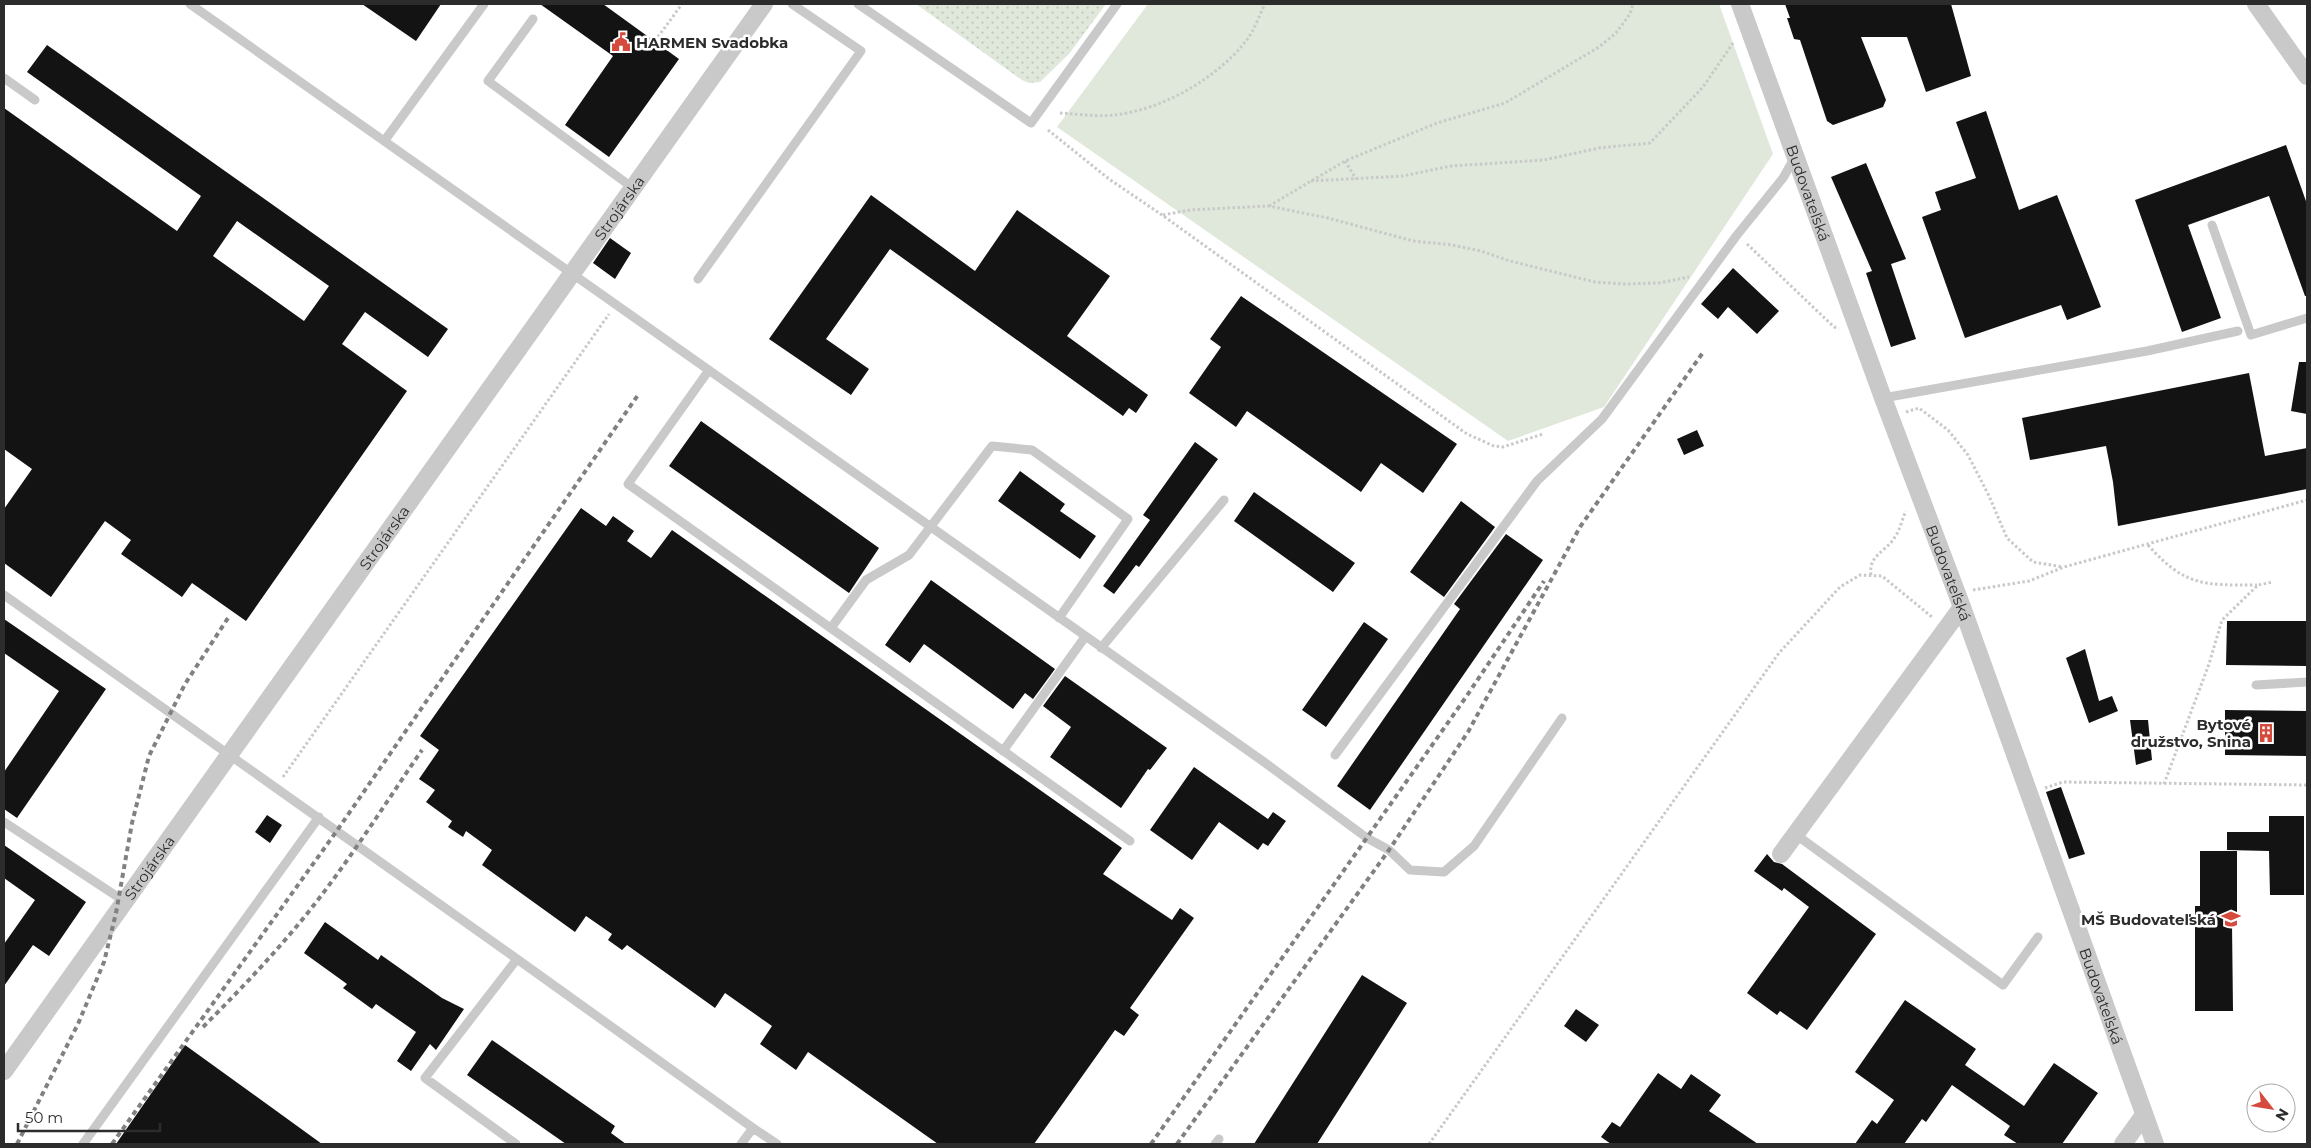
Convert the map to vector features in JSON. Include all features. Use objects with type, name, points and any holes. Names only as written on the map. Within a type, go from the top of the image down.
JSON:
[{"type":"street","name":"Strojárska","points":[[4,1071],[764,4]]},
{"type":"street","name":"Budovateľská","points":[[1740,4],[1883,398],[1962,608],[2155,1144]]},
{"type":"street","points":[[2256,4],[2307,76]]},
{"type":"street","points":[[1780,854],[1962,608]]},
{"type":"street","points":[[2123,1144],[2144,1115]]},
{"type":"lane","points":[[385,140],[484,4]]},
{"type":"lane","points":[[698,279],[860,51],[792,4]]},
{"type":"lane","points":[[858,4],[1031,122],[1117,4]]},
{"type":"lane","points":[[196,5],[930,528],[1264,762],[1367,838],[1389,850],[1410,870],[1444,872],[1474,846],[1562,718]]},
{"type":"lane","points":[[534,19],[488,81],[633,188]]},
{"type":"lane","points":[[4,78],[35,100]]},
{"type":"lane","points":[[1335,755],[1537,481],[1602,419],[1737,235],[1783,178],[1795,157]]},
{"type":"lane","points":[[2212,225],[2251,335],[2307,318]]},
{"type":"lane","points":[[1883,398],[2147,351],[2238,331]]},
{"type":"lane","points":[[709,370],[628,484],[1130,841]]},
{"type":"lane","points":[[831,628],[866,580],[909,555],[992,446],[1032,450],[1128,519],[1059,618]]},
{"type":"lane","points":[[1101,648],[1224,500]]},
{"type":"lane","points":[[4,595],[777,1144]]},
{"type":"lane","points":[[1003,751],[1085,637]]},
{"type":"lane","points":[[2256,685],[2307,682]]},
{"type":"lane","points":[[83,1144],[319,817]]},
{"type":"lane","points":[[4,822],[124,901]]},
{"type":"lane","points":[[1795,834],[2004,985],[2038,938]]},
{"type":"lane","points":[[516,1144],[425,1078],[517,959]]},
{"type":"lane","points":[[740,1144],[753,1128]]},
{"type":"path","points":[[655,41],[682,4]]},
{"type":"path","points":[[1060,113],[1113,115],[1147,109],[1177,95],[1210,76],[1246,41],[1265,4]]},
{"type":"path","points":[[1269,206],[1345,161],[1437,124],[1505,103],[1599,47],[1616,33],[1630,14],[1632,4]]},
{"type":"path","points":[[1311,181],[1403,176],[1451,166],[1544,160],[1599,148],[1650,143],[1703,88],[1733,43]]},
{"type":"path","points":[[1048,130],[1109,179],[1467,434],[1494,446],[1503,447],[1543,434]]},
{"type":"path","points":[[1345,161],[1356,179]]},
{"type":"path","points":[[1162,215],[1190,210],[1269,206],[1328,218],[1413,241],[1452,245],[1481,251],[1510,261],[1595,282],[1624,284],[1659,283],[1711,272]]},
{"type":"path","points":[[1737,235],[1834,327]]},
{"type":"path","points":[[275,787],[616,303]]},
{"type":"path","points":[[1905,412],[1918,408],[1948,430],[1968,455],[1989,496],[2007,538],[2033,562],[2064,567]]},
{"type":"path","points":[[1973,590],[2029,581],[2064,567],[2148,546],[2307,500]]},
{"type":"path","points":[[1871,576],[1870,567],[1875,557],[1895,537],[1906,511]]},
{"type":"path","points":[[2148,546],[2162,562],[2188,579],[2217,585],[2273,582]]},
{"type":"path","points":[[1429,1144],[1779,653],[1840,587],[1860,575],[1882,576],[1946,629]]},
{"type":"path","points":[[2164,784],[2209,664],[2222,620],[2258,584]]},
{"type":"path","points":[[2042,789],[2063,782],[2307,785]]},
{"type":"shaded area","points":[[916,4],[1106,4],[1069,54],[1040,82],[1029,83],[1022,80]]},
{"type":"shaded area","points":[[1148,4],[1719,4],[1773,154],[1604,407],[1508,441],[1057,127]]},
{"type":"building","points":[[362,4],[441,4],[416,41]]},
{"type":"building","points":[[540,4],[603,4],[679,59],[609,157],[565,125],[613,56]]},
{"type":"building","points":[[1785,4],[1951,4],[1971,76],[1926,92],[1907,37],[1861,37],[1886,100],[1883,107],[1833,125],[1827,121],[1800,40],[1794,39],[1787,18],[1790,18]]},
{"type":"building","points":[[47,45],[448,329],[428,357],[365,312],[342,344],[407,391],[246,621],[192,583],[182,597],[121,554],[131,540],[105,521],[51,597],[4,563],[4,509],[32,469],[4,449],[4,108],[177,231],[201,196],[27,72]],"holes":[[[237,221],[329,286],[304,321],[213,256]]]},
{"type":"building","points":[[1986,111],[2019,210],[2057,195],[2101,307],[2067,320],[2061,305],[1965,338],[1922,217],[1941,210],[1935,192],[1976,178],[1956,122]]},
{"type":"building","points":[[2286,145],[2307,204],[2307,296],[2305,296],[2269,196],[2188,225],[2221,318],[2182,332],[2135,200]]},
{"type":"building","points":[[1866,163],[1906,259],[1891,264],[1916,339],[1891,347],[1866,273],[1872,271],[1831,177]]},
{"type":"building","points":[[871,195],[975,271],[1017,210],[1110,276],[1067,336],[1148,395],[1136,413],[1129,408],[1123,416],[890,249],[826,339],[869,369],[851,395],[769,339]]},
{"type":"building","points":[[610,238],[631,253],[615,279],[593,263]]},
{"type":"building","points":[[1733,268],[1779,311],[1757,334],[1728,307],[1718,319],[1701,304]]},
{"type":"building","points":[[1241,296],[1457,444],[1423,493],[1381,463],[1361,492],[1247,411],[1236,427],[1189,393],[1221,347],[1210,339]]},
{"type":"building","points":[[2299,362],[2307,362],[2307,414],[2291,411]]},
{"type":"building","points":[[2249,373],[2265,456],[2307,448],[2307,489],[2118,526],[2113,482],[2106,446],[2030,460],[2022,418]]},
{"type":"building","points":[[701,421],[879,548],[849,593],[669,466]]},
{"type":"building","points":[[1697,430],[1704,446],[1684,455],[1677,439]]},
{"type":"building","points":[[1195,442],[1218,459],[1139,567],[1136,565],[1114,594],[1103,586],[1150,520],[1143,515]]},
{"type":"building","points":[[1020,471],[1065,504],[1060,511],[1096,536],[1080,559],[998,501]]},
{"type":"building","points":[[1254,492],[1355,563],[1333,592],[1234,521]]},
{"type":"building","points":[[1461,501],[1495,527],[1444,597],[1410,572]]},
{"type":"building","points":[[581,508],[606,526],[613,516],[634,531],[627,541],[651,558],[672,530],[1122,848],[1103,874],[1172,920],[1180,908],[1194,918],[1130,1008],[1139,1015],[1124,1036],[1115,1030],[1034,1144],[938,1144],[808,1052],[796,1070],[760,1044],[772,1026],[725,993],[715,1008],[627,945],[622,950],[608,940],[612,934],[586,916],[575,932],[482,865],[492,850],[466,831],[463,837],[448,827],[452,821],[426,802],[435,790],[419,779],[439,750],[420,736]]},
{"type":"building","points":[[1506,534],[1543,560],[1370,810],[1337,786],[1460,609],[1454,604]]},
{"type":"building","points":[[931,580],[1055,669],[1033,699],[1025,693],[1013,709],[924,644],[910,663],[885,645]]},
{"type":"building","points":[[4,619],[106,689],[17,818],[4,809],[4,772],[59,691],[4,653]]},
{"type":"building","points":[[2227,621],[2307,621],[2307,666],[2226,665]]},
{"type":"building","points":[[1364,622],[1388,639],[1326,727],[1302,710]]},
{"type":"building","points":[[2085,649],[2099,701],[2112,696],[2118,711],[2089,723],[2066,658]]},
{"type":"building","points":[[1065,676],[1167,748],[1150,770],[1148,769],[1121,808],[1050,757],[1071,727],[1043,706]]},
{"type":"building","name":"Bytové družstvo, Snina","points":[[2225,710],[2307,711],[2307,756],[2225,755]]},
{"type":"building","points":[[2130,720],[2148,720],[2152,760],[2136,765]]},
{"type":"building","points":[[1194,767],[1268,819],[1273,812],[1286,821],[1268,846],[1263,843],[1258,850],[1219,822],[1192,860],[1150,830]]},
{"type":"building","points":[[2061,787],[2085,854],[2069,859],[2046,792]]},
{"type":"building","points":[[267,815],[282,825],[270,843],[255,832]]},
{"type":"building","points":[[2269,816],[2304,816],[2304,895],[2270,895],[2269,851],[2227,850],[2227,832],[2269,832]]},
{"type":"building","points":[[4,845],[86,902],[49,956],[33,945],[4,986],[4,944],[35,900],[4,878]]},
{"type":"building","points":[[2200,851],[2237,851],[2237,924],[2232,924],[2233,1011],[2195,1011],[2195,906],[2200,906]]},
{"type":"building","points":[[1767,854],[1774,862],[1782,864],[1876,934],[1807,1030],[1780,1011],[1777,1015],[1747,993],[1809,907],[1784,888],[1782,891],[1754,871]]},
{"type":"building","points":[[325,922],[378,960],[381,955],[442,998],[464,1009],[436,1050],[430,1044],[411,1071],[397,1061],[416,1032],[376,1004],[372,1009],[343,988],[347,984],[304,953]]},
{"type":"building","points":[[1362,975],[1407,1003],[1317,1144],[1254,1144]]},
{"type":"building","points":[[1905,1000],[1976,1049],[1965,1065],[2024,1106],[2054,1063],[2098,1093],[2062,1144],[2018,1144],[2004,1135],[2010,1126],[1952,1085],[1926,1122],[1922,1119],[1904,1144],[1855,1144],[1872,1120],[1877,1124],[1894,1100],[1855,1072]]},
{"type":"building","points":[[1576,1009],[1599,1025],[1586,1042],[1564,1026]]},
{"type":"building","points":[[492,1040],[615,1126],[611,1133],[626,1144],[566,1144],[467,1075]]},
{"type":"building","points":[[185,1045],[322,1144],[116,1144]]},
{"type":"building","points":[[1658,1073],[1681,1089],[1691,1074],[1721,1095],[1709,1111],[1758,1144],[1611,1144],[1601,1137],[1612,1122],[1620,1127]]},
{"type":"railway","points":[[1177,1144],[1389,850],[1468,732],[1580,527],[1704,351]]},
{"type":"railway","points":[[112,1144],[336,832],[638,395]]},
{"type":"railway","points":[[1151,1144],[1466,697],[1544,581]]},
{"type":"railway","points":[[17,1144],[78,1024],[104,962],[116,913],[132,823],[149,756],[185,684],[228,618]]},
{"type":"railway","points":[[203,1027],[259,969],[309,911],[359,843],[422,750]]},
{"type":"place","name":"HARMEN Svadobka","points":[[621,42]]},
{"type":"place","name":"Bytové družstvo, Snina","points":[[2266,733]]},
{"type":"place","name":"MŠ Budovateľská","points":[[2231,919]]}]
